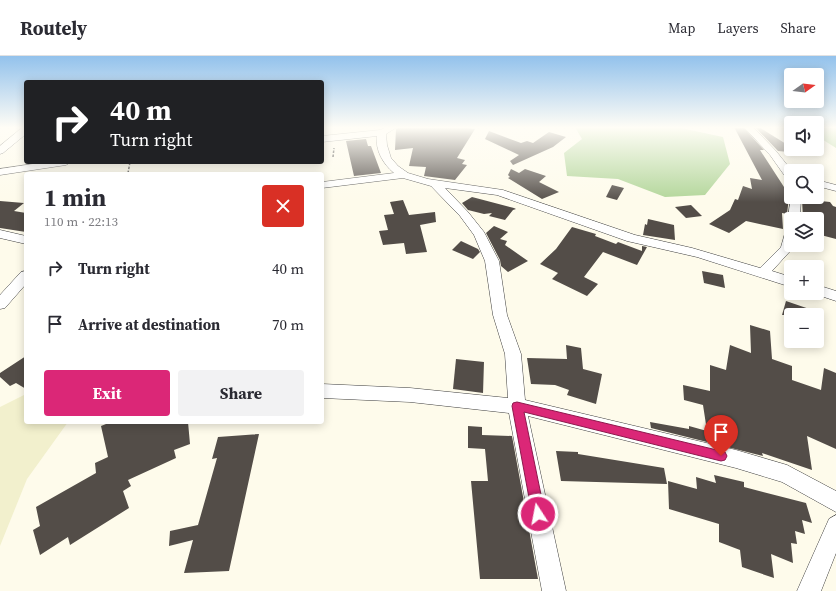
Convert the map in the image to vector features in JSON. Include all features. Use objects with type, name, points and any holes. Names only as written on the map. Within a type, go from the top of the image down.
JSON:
[{"type":"street","points":[[384,152],[387,159],[394,168],[403,175],[435,184],[498,192],[554,209],[631,238],[673,247],[784,280]]},
{"type":"street","points":[[772,152],[784,168]]},
{"type":"street","points":[[0,172],[53,164]]},
{"type":"street","points":[[324,185],[403,175]]},
{"type":"street","points":[[435,184],[464,214],[480,235],[492,261],[500,315],[513,354],[517,406],[554,591]]},
{"type":"street","points":[[824,184],[836,188]]},
{"type":"street","points":[[0,234],[24,240]]},
{"type":"street","points":[[762,273],[784,251]]},
{"type":"street","points":[[0,304],[24,277]]},
{"type":"street","points":[[824,292],[836,296]]},
{"type":"street","points":[[324,391],[410,395],[517,406],[736,459],[787,474],[836,502]]},
{"type":"street","points":[[809,591],[836,526]]},
{"type":"shaded area","points":[[24,395],[24,424],[67,424],[27,479],[0,546],[0,407]]},
{"type":"green space","points":[[727,152],[730,164],[705,195],[665,197],[618,179],[567,176],[564,153]]},
{"type":"building","points":[[349,152],[373,152],[381,173],[354,176]]},
{"type":"building","points":[[412,152],[461,152],[457,158],[465,160],[462,164],[467,165],[455,180],[424,176],[426,167],[409,166]]},
{"type":"building","points":[[513,152],[542,152],[513,165],[510,161],[519,155]]},
{"type":"building","points":[[747,152],[761,152],[784,187],[784,204],[788,204],[787,212],[782,213],[783,229],[746,221],[729,233],[709,224],[730,210],[735,199],[738,200],[743,186],[752,189],[750,178],[762,180]]},
{"type":"building","points":[[511,169],[519,173],[525,169],[546,176],[539,182],[559,192],[542,199],[508,178],[510,177],[508,175]]},
{"type":"building","points":[[612,185],[624,188],[617,200],[606,197]]},
{"type":"building","points":[[472,197],[516,209],[513,210],[505,220],[489,216],[492,213],[484,214],[468,210],[462,203]]},
{"type":"building","points":[[403,200],[409,215],[435,212],[436,222],[420,225],[427,252],[406,254],[404,243],[383,245],[379,231],[388,230],[384,215],[394,214],[390,202]]},
{"type":"building","points":[[0,201],[24,203],[14,211],[24,213],[24,232],[0,228]]},
{"type":"building","points":[[824,201],[830,202],[836,207],[836,239],[824,236],[824,212],[803,212],[802,204],[824,204]]},
{"type":"building","points":[[691,205],[702,216],[686,218],[675,207]]},
{"type":"building","points":[[648,219],[674,225],[675,240],[643,235],[645,224],[647,225]]},
{"type":"building","points":[[494,226],[508,232],[500,239],[507,241],[505,245],[528,261],[508,272],[501,266],[500,260],[486,233]]},
{"type":"building","points":[[572,227],[596,234],[595,236],[616,244],[618,242],[642,251],[642,246],[647,247],[637,265],[603,252],[584,277],[598,284],[587,296],[552,279],[558,273],[540,264],[556,249]]},
{"type":"building","points":[[461,241],[478,249],[480,252],[473,259],[452,250]]},
{"type":"building","points":[[702,271],[723,275],[725,288],[704,283]]},
{"type":"building","points":[[786,301],[806,308],[784,308]]},
{"type":"building","points":[[750,325],[770,331],[772,359],[792,366],[792,380],[821,390],[824,368],[836,373],[836,449],[807,436],[812,470],[762,453],[763,456],[651,428],[650,422],[689,429],[689,426],[707,431],[703,405],[684,400],[683,385],[710,391],[710,365],[726,370],[730,345],[751,353]]},
{"type":"building","points":[[566,345],[581,348],[583,369],[602,374],[596,404],[567,395],[569,390],[555,385],[531,384],[527,358],[567,359]]},
{"type":"building","points":[[24,357],[24,388],[16,383],[10,386],[0,377],[0,373]]},
{"type":"building","points":[[456,359],[484,362],[483,393],[453,389]]},
{"type":"building","points":[[106,424],[188,424],[190,444],[174,450],[176,458],[128,480],[131,486],[123,491],[129,508],[70,545],[68,537],[40,555],[33,530],[40,526],[36,507],[96,473],[95,463],[108,457],[101,426]]},
{"type":"building","points":[[468,426],[482,427],[482,435],[512,436],[538,579],[480,579],[471,481],[488,481],[485,449],[468,448]]},
{"type":"building","points":[[259,434],[229,571],[184,573],[193,540],[169,546],[170,531],[198,525],[217,458],[212,459],[218,437]]},
{"type":"building","points":[[556,451],[578,452],[578,454],[664,468],[667,484],[561,481]]},
{"type":"building","points":[[714,475],[744,482],[744,487],[806,503],[812,523],[802,520],[805,534],[795,531],[797,544],[791,543],[793,563],[771,554],[774,578],[742,567],[740,550],[719,542],[719,524],[669,509],[668,481],[697,489],[696,477],[716,483]]},
{"type":"route","points":[[538,514],[517,406],[605,429],[721,456]]}]
